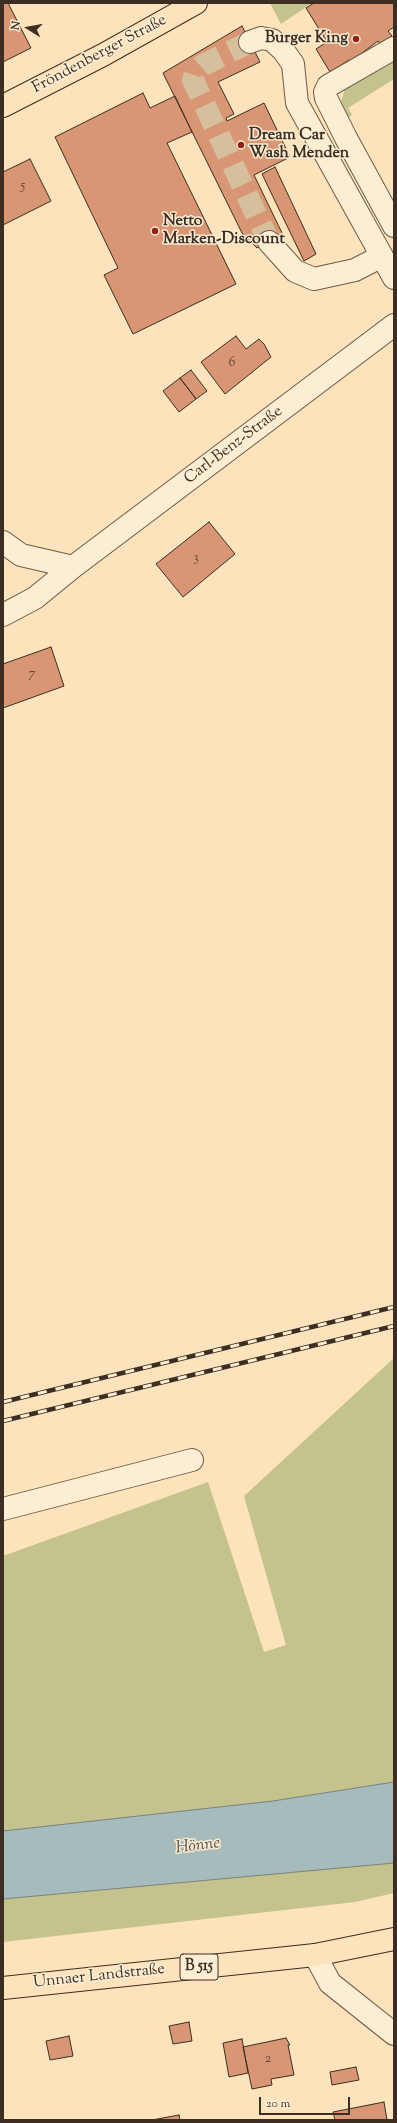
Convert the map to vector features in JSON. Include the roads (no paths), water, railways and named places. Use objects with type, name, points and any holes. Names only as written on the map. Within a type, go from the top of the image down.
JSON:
[{"type":"main road","name":"Fröndenberger Straße","points":[[3,106],[104,55],[196,3]]},
{"type":"main road","name":"Unnaer Landstraße","points":[[3,1988],[316,1955],[394,1939]]},
{"type":"street","points":[[250,42],[261,38],[272,40],[283,50],[293,64],[297,103],[394,278]]},
{"type":"street","points":[[394,48],[328,86],[325,92],[326,98],[346,138],[394,226]]},
{"type":"street","points":[[269,242],[295,271],[314,279],[355,270],[382,256]]},
{"type":"street","name":"Carl-Benz-Straße","points":[[3,615],[35,598],[73,567],[394,325]]},
{"type":"street","points":[[3,542],[21,555],[73,567]]},
{"type":"street","points":[[3,1509],[192,1460]]},
{"type":"street","points":[[316,1955],[330,1983],[394,2034]]},
{"type":"water","name":"Hönne","points":[[394,1782],[394,1863],[3,1899],[3,1831],[273,1801]]},
{"type":"tunnel","points":[[250,42],[203,65],[196,71],[193,80],[269,242]]},
{"type":"railway","points":[[3,1402],[394,1307]]},
{"type":"railway","points":[[3,1421],[394,1326]]},
{"type":"place","name":"Burger King","points":[[356,39]]},
{"type":"place","name":"Dream Car Wash Menden","points":[[241,145]]},
{"type":"place","name":"Netto Marken-Discount","points":[[155,231]]}]
